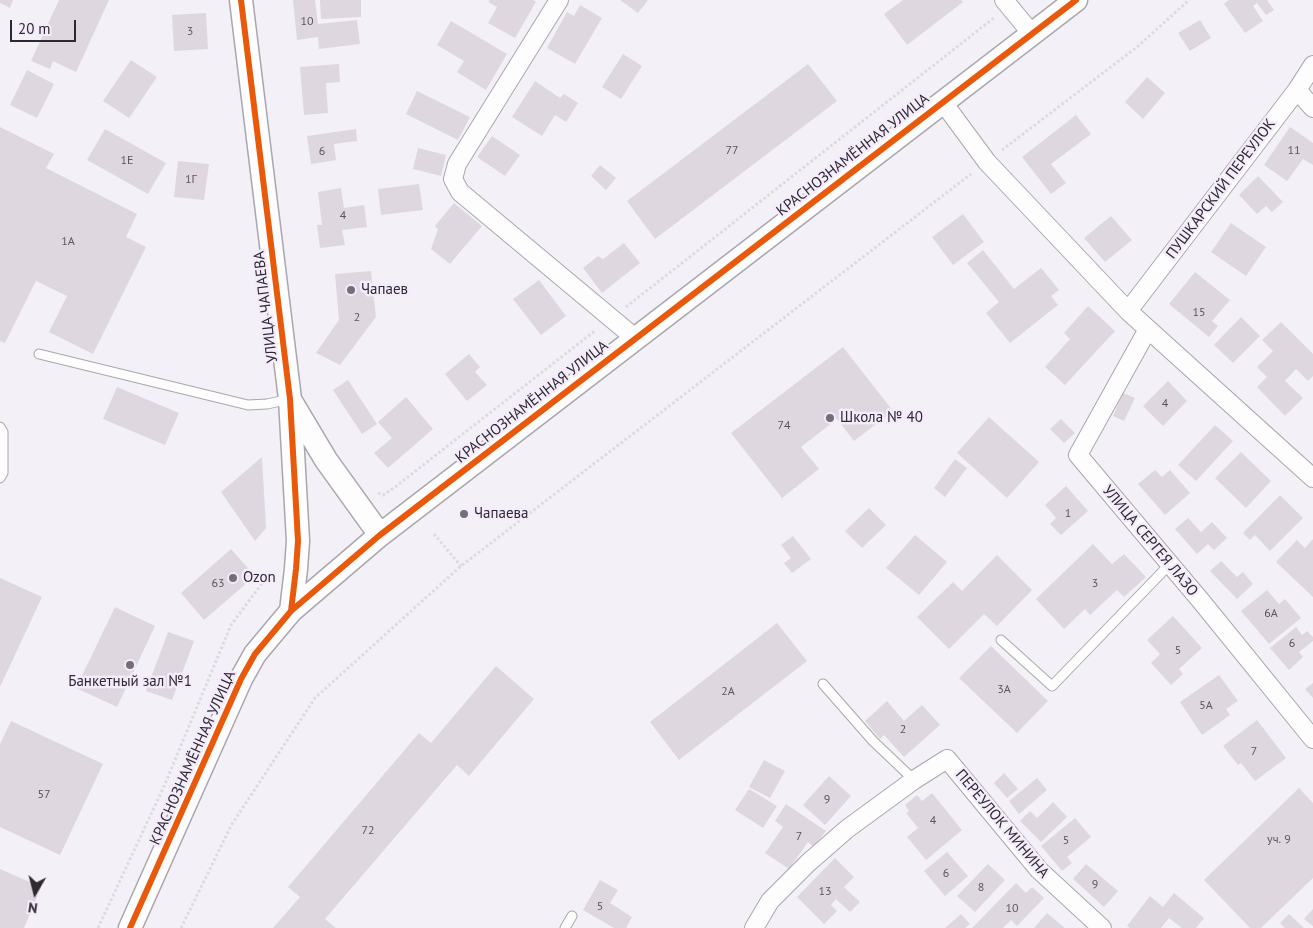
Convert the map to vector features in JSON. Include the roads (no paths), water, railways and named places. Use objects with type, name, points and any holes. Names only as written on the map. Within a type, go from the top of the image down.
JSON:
[{"type":"street","name":"УЛИЦА ЧАПАЕВА","points":[[241,0],[290,399],[298,541],[291,611]]},
{"type":"street","points":[[559,0],[457,164],[453,179],[460,192],[635,338]]},
{"type":"street","name":"КРАСНОЗНАМЁННАЯ УЛИЦА","points":[[130,928],[241,679],[255,654],[291,611],[380,535],[942,101],[1076,0]]},
{"type":"street","points":[[1007,3],[1032,34]]},
{"type":"street","name":"ПУШКАРСКИЙ ПЕРЕУЛОК","points":[[1128,311],[1297,90],[1313,65]]},
{"type":"street","points":[[1297,90],[1313,108]]},
{"type":"street","points":[[942,101],[987,162],[1128,311],[1313,478]]},
{"type":"street","name":"УЛИЦА СЕРГЕЯ ЛАЗО","points":[[1148,329],[1078,454],[1313,739]]},
{"type":"street","name":"УЛИЦА ЧАПАЕВА","points":[[290,399],[326,460],[380,535]]},
{"type":"street","name":"ПЕРЕУЛОК МИНИНА","points":[[914,780],[947,759],[1039,870],[1102,928]]},
{"type":"street","points":[[754,928],[770,901],[808,863],[848,829],[914,780]]},
{"type":"lane","points":[[39,354],[248,405],[267,404],[290,399]]},
{"type":"lane","points":[[0,427],[3,432],[4,473],[0,478]]},
{"type":"lane","points":[[1001,640],[1052,686],[1170,564]]},
{"type":"lane","points":[[823,684],[873,741],[914,780]]},
{"type":"lane","points":[[565,928],[572,916]]},
{"type":"place","name":"Чапаев","points":[[351,290]]},
{"type":"place","name":"Школа № 40","points":[[830,418]]},
{"type":"place","name":"Чапаева","points":[[464,514]]},
{"type":"place","name":"Ozon","points":[[233,578]]},
{"type":"place","name":"Банкетный зал №1","points":[[130,665]]}]
